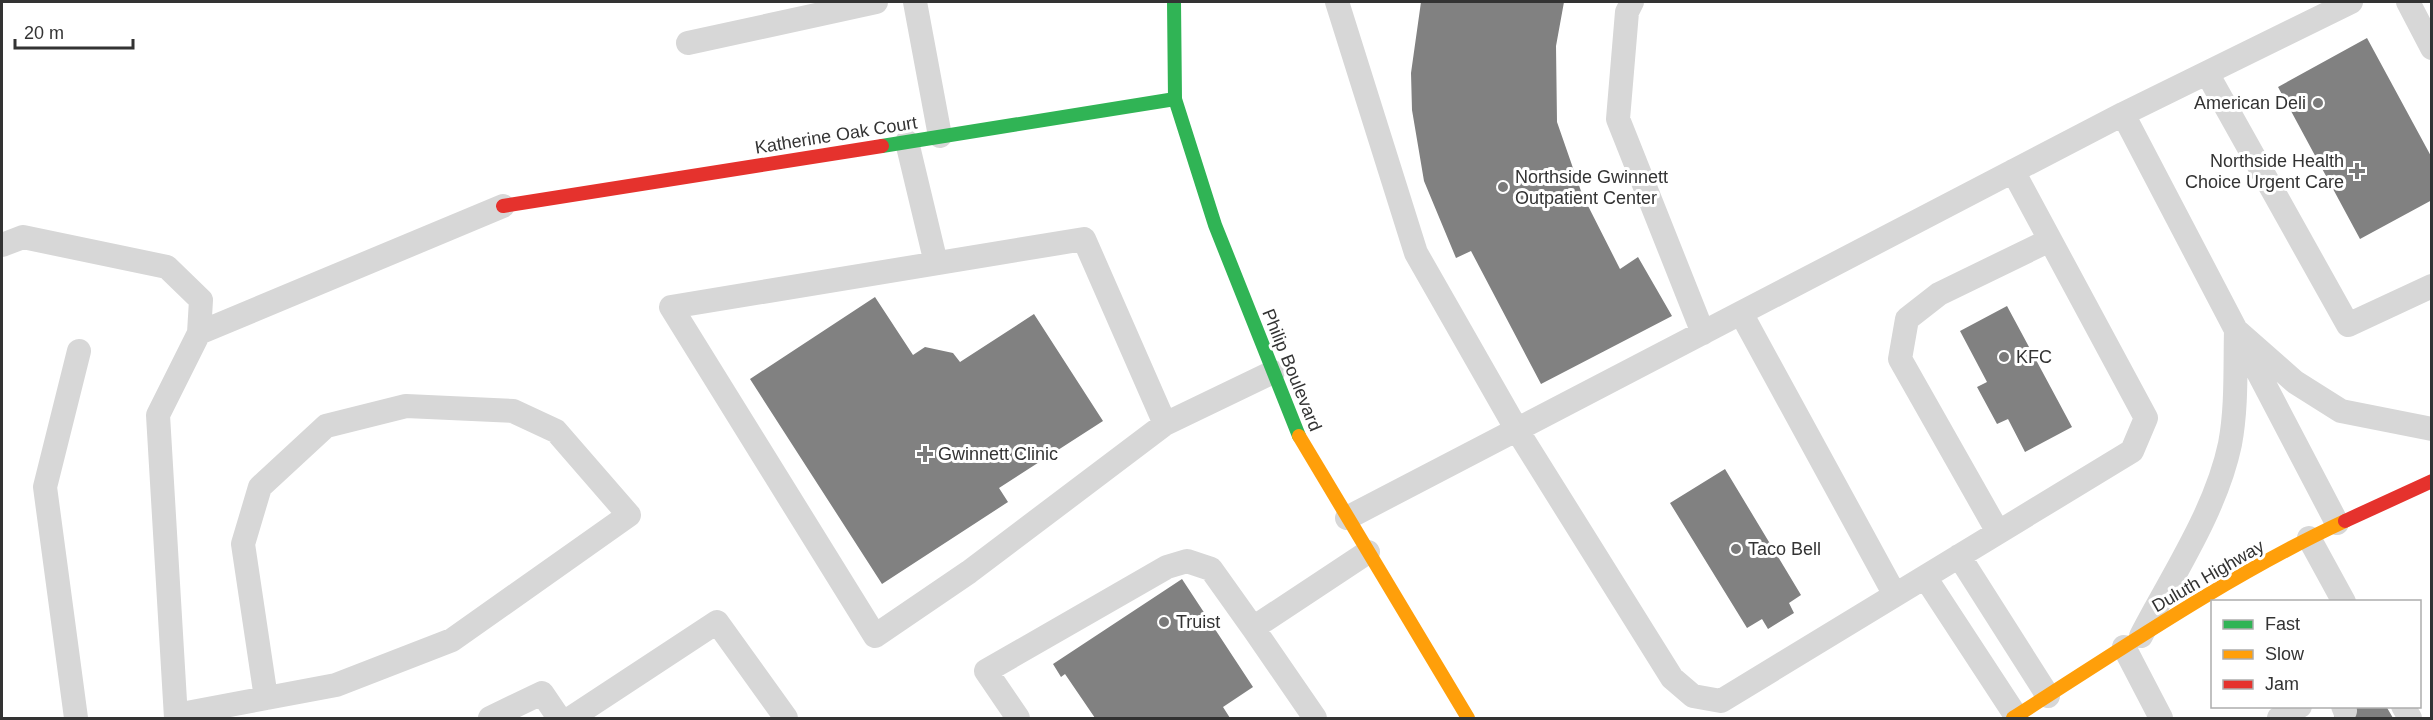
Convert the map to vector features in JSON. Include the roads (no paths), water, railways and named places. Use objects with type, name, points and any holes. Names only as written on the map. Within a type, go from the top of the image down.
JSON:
[{"type":"street","name":"Philip Boulevard","points":[[1174,2],[1175,99],[1215,225],[1303,447],[1468,718]]},
{"type":"street","name":"Katherine Oak Court","points":[[503,206],[1175,99]]},
{"type":"street","name":"Duluth Highway","points":[[2014,717],[2133,641],[2309,538],[2432,482]]},
{"type":"lane","points":[[688,43],[876,2]]},
{"type":"lane","points":[[915,2],[940,136]]},
{"type":"lane","points":[[1337,2],[1416,253],[1517,429],[1672,678],[1693,696],[1721,701],[2132,451],[2146,418],[2013,171]]},
{"type":"lane","points":[[1632,2],[1627,12],[1618,119],[1703,333]]},
{"type":"lane","points":[[1347,518],[2123,114],[2351,2]]},
{"type":"lane","points":[[2408,2],[2432,48]]},
{"type":"lane","points":[[2207,73],[2348,325],[2432,285]]},
{"type":"lane","points":[[2123,114],[2337,524]]},
{"type":"lane","points":[[907,141],[936,263]]},
{"type":"lane","points":[[199,333],[503,206]]},
{"type":"lane","points":[[2,245],[23,237],[167,267],[201,300],[199,333],[158,415],[176,717],[336,685],[452,640],[628,515],[556,431],[513,411],[406,406],[326,426],[260,487],[243,544],[266,698]]},
{"type":"lane","points":[[1165,424],[1084,239],[671,307],[875,636],[969,572],[1165,424],[1273,372]]},
{"type":"lane","points":[[1998,532],[1900,359],[1907,319],[1939,294],[2050,240]]},
{"type":"lane","points":[[1741,313],[1895,595]]},
{"type":"lane","points":[[2236,330],[2295,382],[2341,411],[2432,429]]},
{"type":"lane","points":[[2161,718],[2133,641],[2210,504],[2222,474],[2234,421],[2236,330]]},
{"type":"lane","points":[[76,718],[45,487],[79,351]]},
{"type":"lane","points":[[2309,538],[2343,600]]},
{"type":"lane","points":[[1253,628],[1368,552]]},
{"type":"lane","points":[[1959,556],[2048,696]]},
{"type":"lane","points":[[1018,718],[986,671],[1167,567],[1187,561],[1211,569],[1315,718]]},
{"type":"lane","points":[[1925,577],[2014,717]]},
{"type":"lane","points":[[571,718],[717,622],[786,718]]},
{"type":"lane","points":[[490,718],[542,693],[559,718]]},
{"type":"lane","points":[[2279,718],[2296,708]]},
{"type":"place","name":"American Deli","points":[[2318,103]]},
{"type":"place","name":"Northside Health Choice Urgent Care","points":[[2357,171]]},
{"type":"place","name":"Northside Gwinnett Outpatient Center","points":[[1503,187]]},
{"type":"place","name":"KFC","points":[[2004,357]]},
{"type":"place","name":"Gwinnett Clinic","points":[[925,454]]},
{"type":"place","name":"Taco Bell","points":[[1736,549]]},
{"type":"place","name":"Truist","points":[[1164,622]]}]
